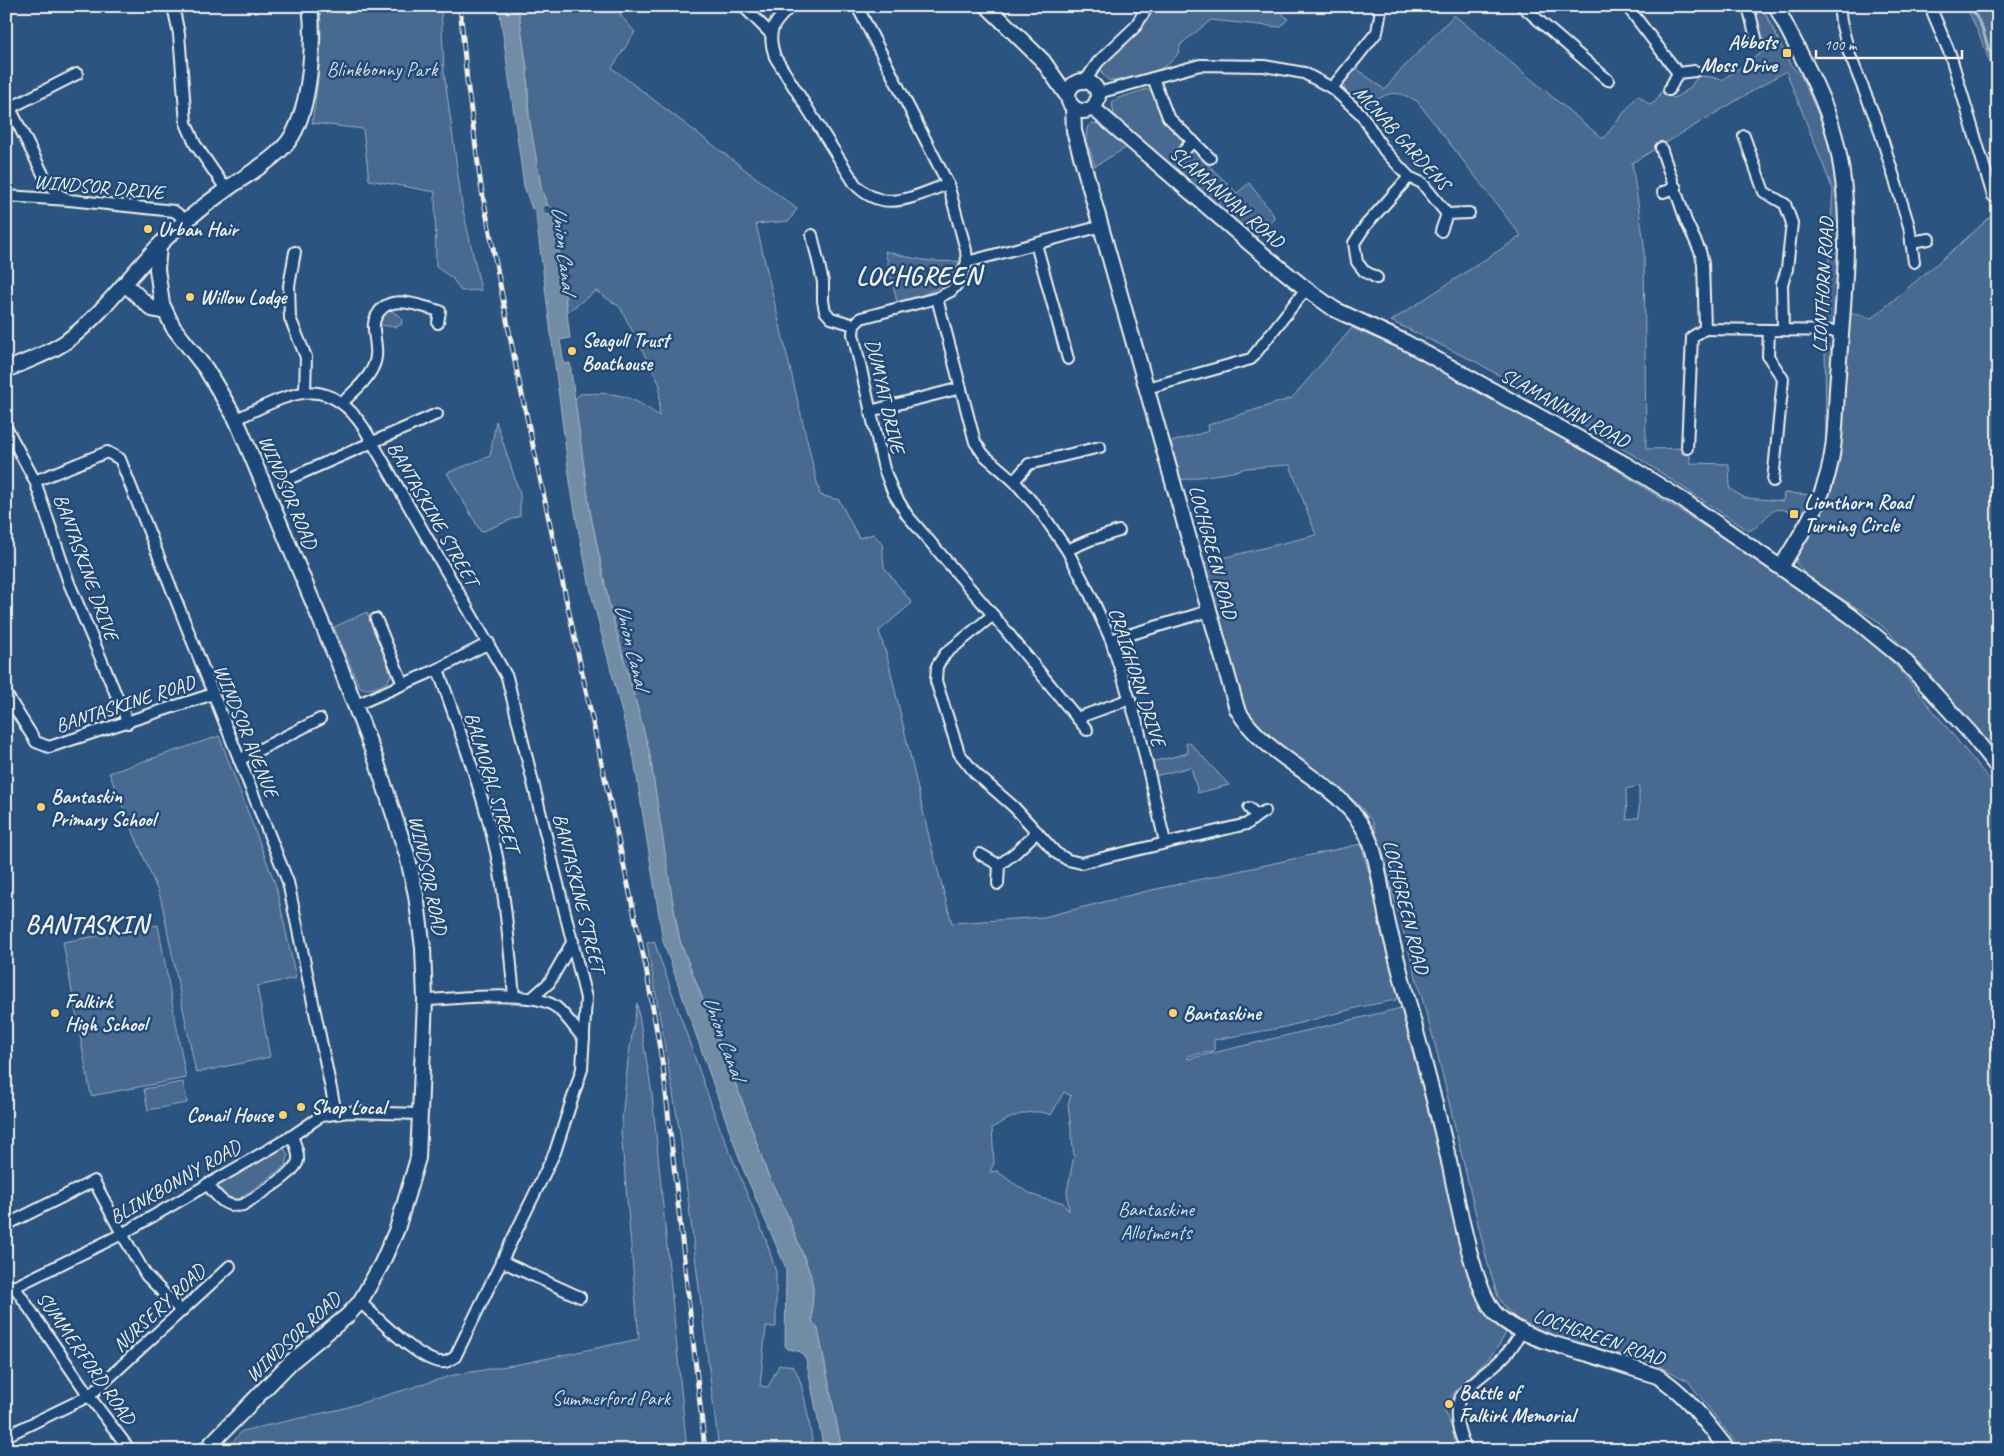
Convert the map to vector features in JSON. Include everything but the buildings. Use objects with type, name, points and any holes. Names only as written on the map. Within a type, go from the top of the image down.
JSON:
[{"type":"street","points":[[173,6],[179,34],[186,123],[195,144],[226,189]]},
{"type":"street","points":[[6,370],[66,342],[88,324],[186,220],[281,149],[291,138],[300,121],[307,91],[311,56],[312,22],[310,6]]},
{"type":"street","points":[[744,6],[770,33]]},
{"type":"street","points":[[791,6],[773,24],[770,33],[771,45],[775,56],[855,184],[864,193],[886,201],[899,201],[948,184]]},
{"type":"street","points":[[857,6],[948,184],[968,262],[1102,226]]},
{"type":"street","name":"SLAMANNAN ROAD","points":[[987,6],[1043,61],[1080,106],[1306,289],[1334,309],[1406,343],[1625,464],[1684,500],[1781,567],[1851,616],[1902,658],[1971,734],[1998,768]]},
{"type":"street","points":[[1098,93],[1098,101],[1080,106],[1070,88],[1082,81],[1098,62],[1135,27],[1148,6]]},
{"type":"street","points":[[1332,88],[1377,32],[1381,10],[1376,6]]},
{"type":"street","points":[[1522,6],[1608,80]]},
{"type":"street","points":[[1627,6],[1678,73]]},
{"type":"street","points":[[1748,6],[1757,42]]},
{"type":"street","name":"LIONTHORN ROAD","points":[[1776,6],[1824,106],[1835,136],[1846,204],[1846,242],[1833,448],[1826,482],[1815,510],[1781,567]]},
{"type":"street","points":[[1839,6],[1849,53],[1878,125],[1909,226],[1914,262]]},
{"type":"street","points":[[1930,6],[1950,54],[1993,180],[1993,196]]},
{"type":"street","name":"SLAMANNAN ROAD","points":[[1043,61],[1094,85],[1098,93]]},
{"type":"street","name":"MCNAB GARDENS","points":[[1098,93],[1200,65],[1264,66],[1304,73],[1332,88],[1361,114],[1384,150],[1409,177],[1422,183],[1447,214]]},
{"type":"street","points":[[1678,73],[1695,71]]},
{"type":"street","points":[[1669,90],[1678,73]]},
{"type":"street","points":[[70,200],[59,194],[48,184],[8,104],[77,74]]},
{"type":"street","points":[[1153,78],[1168,117],[1210,158]]},
{"type":"street","name":"LOCHGREEN ROAD","points":[[1080,106],[1082,126],[1080,148],[1237,708],[1246,725],[1262,740],[1293,765],[1330,789],[1342,801],[1364,829],[1371,845],[1388,924],[1445,1141],[1474,1266],[1483,1294],[1496,1314],[1521,1332],[1658,1376],[1670,1383],[1690,1402],[1728,1450]]},
{"type":"street","points":[[1744,136],[1764,192],[1785,204],[1792,223],[1787,268],[1782,284],[1783,330]]},
{"type":"street","points":[[1181,154],[1193,141]]},
{"type":"street","points":[[1661,148],[1686,221],[1700,251],[1703,263],[1705,329]]},
{"type":"street","points":[[1377,278],[1364,272],[1357,262],[1354,243],[1366,225],[1409,177]]},
{"type":"street","points":[[1663,192],[1676,188]]},
{"type":"street","name":"WINDSOR DRIVE","points":[[6,196],[70,200],[174,211],[186,220]]},
{"type":"street","name":"MCNAB GARDENS","points":[[1447,214],[1469,213]]},
{"type":"street","name":"MCNAB GARDENS","points":[[1441,231],[1447,214]]},
{"type":"street","points":[[812,235],[823,282],[822,301],[825,311],[831,318],[854,325]]},
{"type":"street","points":[[1911,242],[1928,239]]},
{"type":"street","points":[[1036,244],[1068,359]]},
{"type":"street","name":"WINDSOR ROAD","points":[[160,246],[158,289],[165,312],[173,327],[223,395],[236,419],[356,704],[395,814],[416,895],[425,1000],[418,1158],[397,1229],[381,1264],[360,1302],[347,1316],[291,1362],[205,1450]]},
{"type":"street","points":[[295,252],[289,286],[290,318],[306,357],[305,392]]},
{"type":"street","name":"DUMYAT DRIVE","points":[[968,262],[960,282],[951,291],[937,298],[861,318],[854,325],[853,334],[884,469],[893,492],[907,515],[993,615],[1087,730]]},
{"type":"street","points":[[124,284],[152,309],[165,312]]},
{"type":"street","points":[[1147,388],[1251,359],[1306,289]]},
{"type":"street","name":"CRAIGHORN DRIVE","points":[[937,298],[975,442],[984,455],[1014,481],[1041,512],[1067,550],[1111,640],[1138,726],[1165,842]]},
{"type":"street","points":[[236,419],[293,394],[305,392],[318,392],[343,402],[374,367],[377,346],[373,327],[375,316],[382,308],[400,302],[440,311],[438,323]]},
{"type":"street","points":[[1687,448],[1692,337],[1705,329],[1841,331]]},
{"type":"street","points":[[1769,330],[1768,356],[1783,379],[1774,481]]},
{"type":"street","points":[[870,411],[960,388]]},
{"type":"street","name":"BANTASKINE STREET","points":[[343,402],[354,412],[507,676],[586,998],[582,1069],[555,1152],[455,1357],[448,1362],[433,1361],[406,1343],[360,1302]]},
{"type":"street","points":[[286,480],[437,414]]},
{"type":"street","name":"BANTASKINE DRIVE","points":[[6,427],[35,481],[70,583],[128,723]]},
{"type":"street","points":[[1014,481],[1029,464],[1100,447]]},
{"type":"street","name":"WINDSOR AVENUE","points":[[35,481],[107,452],[120,459],[288,882],[336,1113]]},
{"type":"street","points":[[1067,550],[1119,531]]},
{"type":"street","points":[[1111,640],[1209,611]]},
{"type":"street","points":[[993,615],[944,654],[937,666],[936,681],[959,753],[975,773],[1014,806],[1056,853],[1068,860],[1081,863],[1122,854],[1165,842],[1247,824],[1261,814],[1249,808]]},
{"type":"street","points":[[376,619],[403,684]]},
{"type":"street","points":[[356,704],[438,669],[489,643]]},
{"type":"street","name":"BALMORAL STREET","points":[[438,669],[483,800],[496,854],[514,996]]},
{"type":"street","name":"BANTASKINE ROAD","points":[[6,694],[36,742],[49,747],[213,694]]},
{"type":"street","points":[[1077,718],[1130,699]]},
{"type":"street","points":[[238,760],[320,718]]},
{"type":"street","points":[[998,864],[1015,853],[1037,832]]},
{"type":"street","points":[[980,854],[998,864]]},
{"type":"street","points":[[998,864],[998,884]]},
{"type":"street","points":[[532,998],[549,983],[573,941]]},
{"type":"street","points":[[425,1000],[514,996],[532,998],[554,1006],[584,1040]]},
{"type":"street","name":"BLINKBONNY ROAD","points":[[10,1289],[122,1234],[292,1136],[321,1116],[336,1113],[421,1114]]},
{"type":"street","points":[[207,1184],[224,1204],[234,1207],[243,1205],[293,1170],[298,1161],[292,1136]]},
{"type":"street","points":[[6,1225],[94,1180],[146,1275],[180,1310]]},
{"type":"street","points":[[501,1261],[580,1297]]},
{"type":"street","name":"NURSERY ROAD","points":[[6,1436],[89,1396],[180,1310],[230,1266]]},
{"type":"street","name":"SUMMERFORD ROAD","points":[[10,1289],[130,1450]]},
{"type":"street","points":[[1466,1450],[1458,1427],[1456,1411],[1459,1399],[1473,1383],[1498,1362],[1513,1346],[1521,1332]]},
{"type":"green space","name":"Blinkbonny Park","points":[[320,6],[441,6],[444,71],[462,205],[481,290],[461,291],[452,278],[436,267],[435,192],[369,180],[363,129],[312,123],[321,36]]},
{"type":"green space","name":"Bantaskine Allotments","points":[[518,6],[623,6],[620,15],[635,32],[612,68],[797,209],[789,221],[756,224],[820,495],[839,500],[859,538],[873,534],[882,543],[884,567],[912,603],[879,631],[888,660],[930,841],[952,923],[1044,917],[1143,892],[1361,844],[1392,954],[1400,994],[1396,1000],[1360,1007],[1285,1027],[1214,1040],[1214,1051],[1188,1056],[1188,1059],[1401,1008],[1409,1013],[1486,1309],[1493,1321],[1506,1333],[1492,1354],[1450,1398],[1444,1408],[1460,1450],[842,1450],[818,1330],[812,1321],[813,1287],[810,1273],[787,1214],[767,1173],[743,1103],[680,941],[668,877],[649,750],[609,604],[590,511],[574,400],[580,394],[613,394],[639,403],[659,416],[660,385],[620,307],[596,291],[567,312],[553,209],[548,205],[542,192],[529,118],[527,70]],"holes":[[[1064,1092],[1071,1096],[1068,1104],[1074,1156],[1067,1191],[1069,1211],[1062,1202],[1035,1196],[997,1171],[990,1172],[994,1163],[992,1128],[1020,1114],[1035,1112],[1051,1115]]]},
{"type":"green space","points":[[1154,6],[1275,6],[1288,19],[1280,27],[1211,20],[1181,44],[1178,53],[1172,61],[1164,66],[1135,77],[1116,81],[1108,80],[1102,74],[1101,65],[1131,38]]},
{"type":"green space","points":[[1751,6],[1762,6],[1790,64],[1802,78],[1826,132],[1839,197],[1840,227],[1836,319],[1834,323],[1824,327],[1833,190],[1786,71],[1632,163],[1644,243],[1646,449],[1690,448],[1690,463],[1729,464],[1730,489],[1745,498],[1783,501],[1784,493],[1815,495],[1805,515],[1800,517],[1781,509],[1776,510],[1749,531],[1640,459],[1478,363],[1391,321],[1521,236],[1417,101],[1395,93],[1384,96],[1363,108],[1344,89],[1344,82],[1356,68],[1385,90],[1397,74],[1454,15],[1603,139],[1638,95],[1650,105],[1656,101],[1661,92],[1674,98],[1689,89],[1698,76],[1722,80],[1768,48],[1761,40]]},
{"type":"green space","points":[[1966,6],[1998,6],[1998,85],[1979,34]]},
{"type":"green space","points":[[1147,89],[1153,93],[1163,120],[1187,143],[1178,153],[1184,159],[1193,150],[1237,193],[1249,183],[1273,214],[1274,219],[1259,236],[1249,236],[1114,115],[1112,102]]},
{"type":"green space","points":[[1091,123],[1099,124],[1127,147],[1095,166],[1087,137],[1088,127]]},
{"type":"green space","points":[[1998,210],[1998,759],[1928,672],[1876,620],[1808,577],[1796,563],[1796,555],[1810,533],[1830,491],[1839,438],[1849,314],[1872,318]]},
{"type":"green space","points":[[885,251],[922,260],[959,261],[955,271],[943,285],[925,294],[897,302]]},
{"type":"green space","points":[[390,310],[401,317],[402,324],[396,327],[380,325],[380,320]]},
{"type":"green space","points":[[1352,328],[1410,353],[1604,462],[1828,605],[1873,642],[1900,670],[1998,790],[1998,1450],[1741,1450],[1688,1381],[1653,1363],[1619,1354],[1594,1351],[1519,1321],[1508,1311],[1498,1297],[1487,1261],[1437,1052],[1373,822],[1358,804],[1326,777],[1287,754],[1265,738],[1241,706],[1202,563],[1316,535],[1290,465],[1246,468],[1233,472],[1180,480],[1171,442],[1209,431],[1208,425],[1292,398]],"holes":[[[1639,786],[1639,817],[1627,820],[1626,789]]]},
{"type":"green space","points":[[1825,343],[1828,344],[1833,353],[1826,437]]},
{"type":"green space","points":[[496,421],[520,494],[520,516],[481,532],[447,473],[490,456]]},
{"type":"green space","points":[[367,612],[391,674],[388,682],[370,689],[359,686],[334,627]]},
{"type":"green space","points":[[219,736],[276,886],[296,978],[257,986],[270,1057],[196,1073],[161,899],[109,773]]},
{"type":"green space","points":[[1189,742],[1229,785],[1198,793],[1191,767],[1155,776],[1152,762],[1188,753],[1186,744]]},
{"type":"green space","points":[[158,925],[186,1078],[91,1096],[63,942]]},
{"type":"green space","points":[[654,941],[716,1118],[766,1240],[776,1272],[776,1327],[766,1327],[760,1386],[768,1387],[779,1365],[789,1365],[794,1368],[798,1374],[804,1394],[814,1450],[719,1450],[680,1134],[647,943]]},
{"type":"green space","name":"Summerford Park","points":[[637,1003],[652,1094],[687,1450],[226,1450],[242,1431],[341,1409],[454,1375],[525,1363],[639,1339],[621,1130],[628,1060]]},
{"type":"green space","points":[[183,1082],[187,1103],[148,1110],[144,1089]]},
{"type":"green space","points":[[279,1148],[284,1148],[288,1155],[286,1166],[239,1199],[226,1200],[214,1185]]},
{"type":"shaded area","points":[[499,6],[518,6],[527,70],[529,118],[542,192],[548,205],[532,209],[524,186]]},
{"type":"shaded area","points":[[553,215],[558,238],[570,338],[560,340],[564,364],[570,363],[590,511],[609,604],[649,750],[680,941],[743,1103],[767,1173],[787,1214],[810,1273],[813,1287],[812,1321],[818,1329],[842,1450],[824,1450],[806,1359],[801,1352],[788,1349],[785,1346],[786,1268],[743,1169],[663,941],[634,759],[592,597],[570,482],[536,217]]},
{"type":"waterway","points":[[1971,6],[1982,28],[1998,78]]},
{"type":"waterway","name":"Union Canal","points":[[536,195],[543,227]]},
{"type":"railway","points":[[460,6],[467,81],[481,186],[516,367],[646,968],[663,1067],[705,1450]]},
{"type":"place","name":"Abbots Moss Drive","points":[[1787,53]]},
{"type":"place","name":"Urban Hair","points":[[148,229]]},
{"type":"place","name":"Willow Lodge","points":[[190,297]]},
{"type":"place","name":"Seagull Trust Boathouse","points":[[572,351]]},
{"type":"place","name":"Lionthorn Road Turning Circle","points":[[1794,514]]},
{"type":"place","name":"Bantaskin Primary School","points":[[41,807]]},
{"type":"place","name":"Falkirk High School","points":[[55,1013]]},
{"type":"place","name":"Bantaskine","points":[[1173,1013]]},
{"type":"place","name":"Shop Local","points":[[301,1107]]},
{"type":"place","name":"Conail House","points":[[283,1115]]},
{"type":"place","name":"Battle of Falkirk Memorial","points":[[1449,1404]]},
{"type":"district","name":"LOCHGREEN","points":[[919,276]]},
{"type":"district","name":"BANTASKIN","points":[[87,925]]}]
